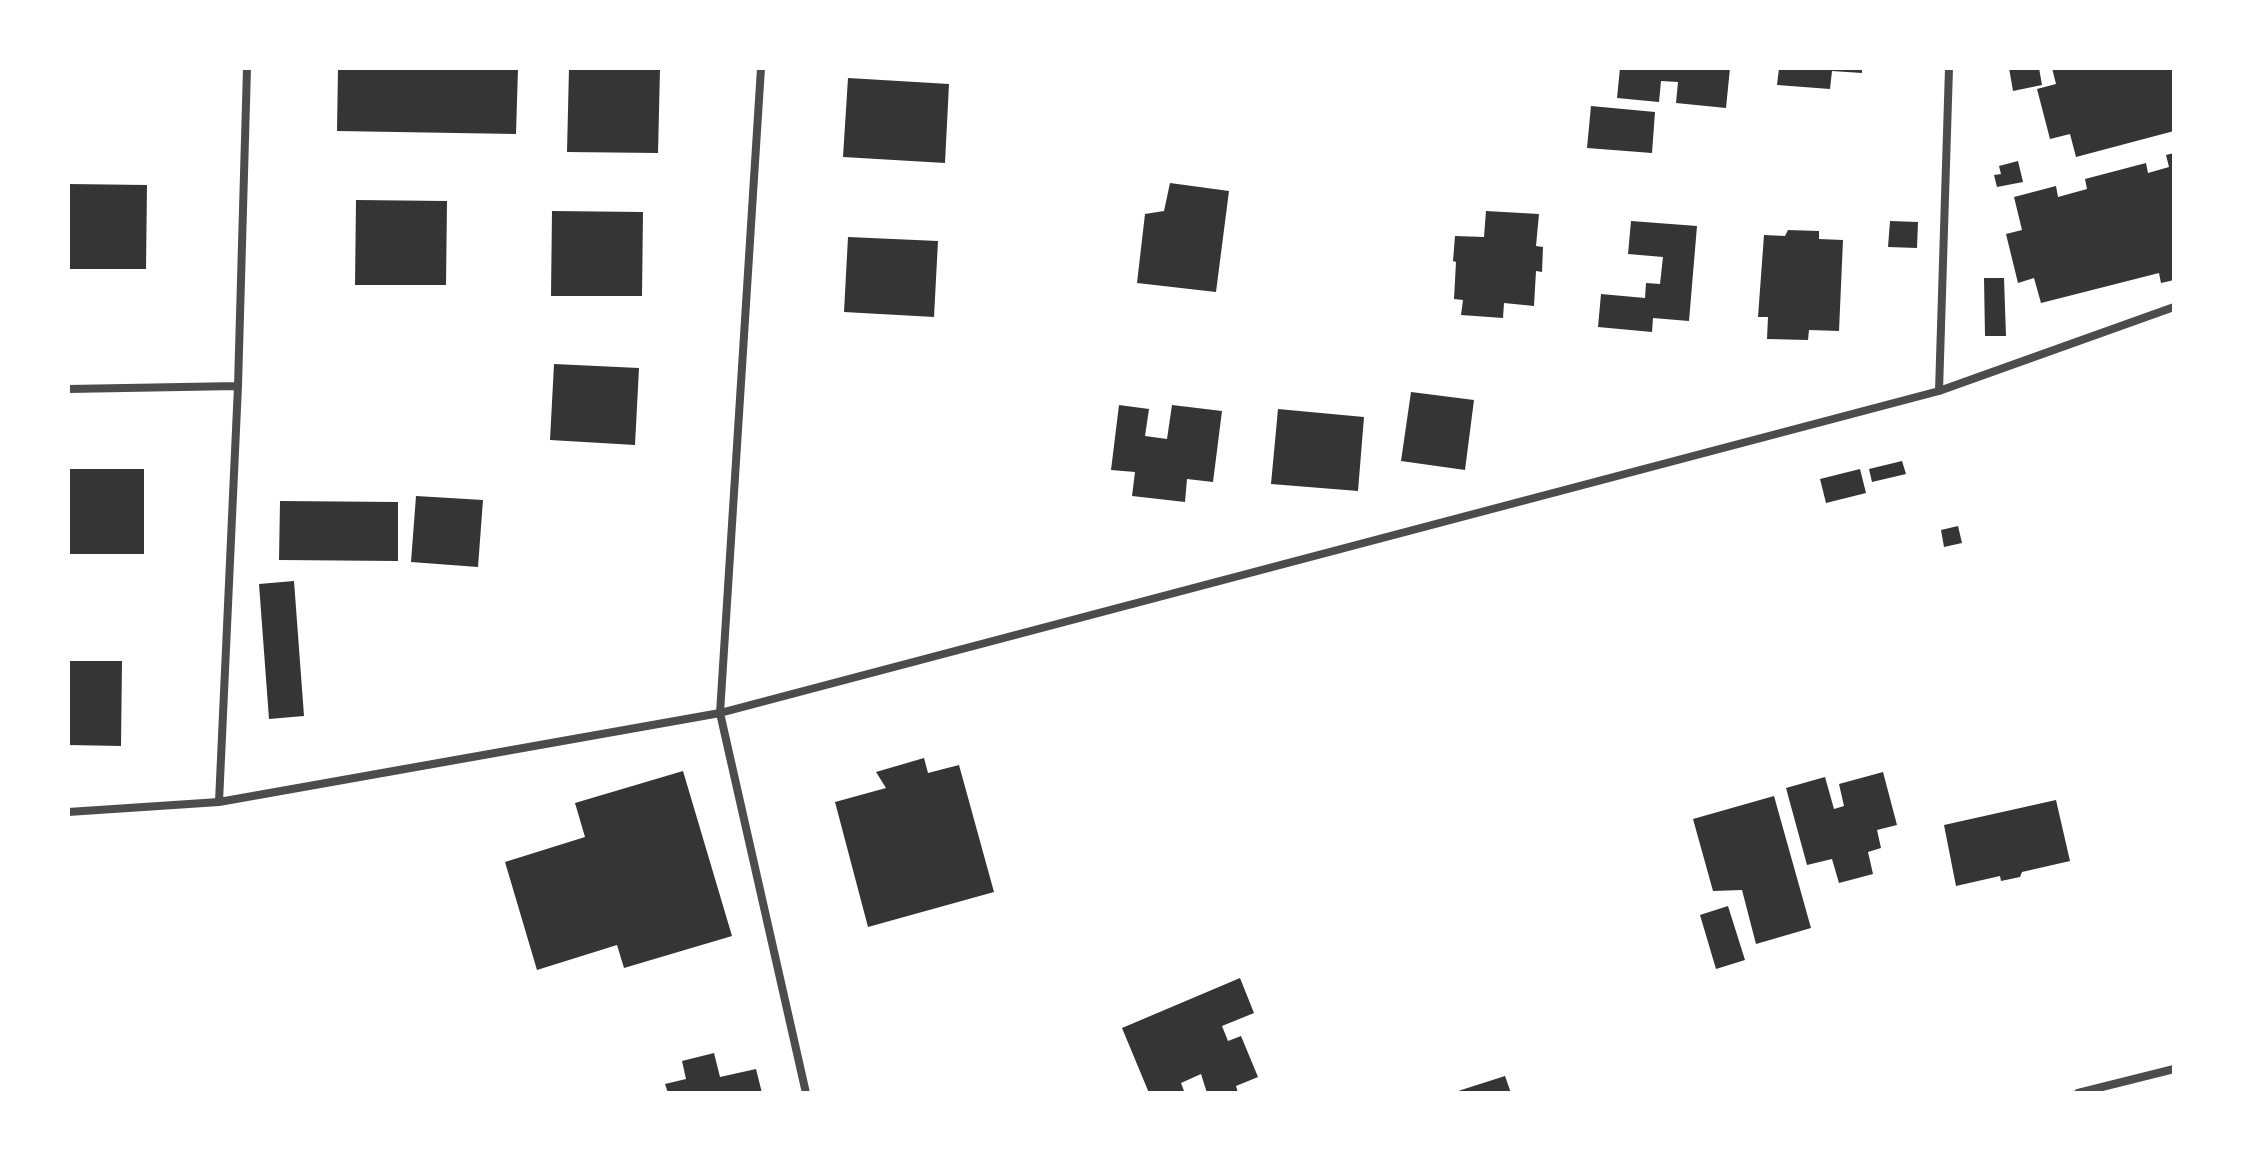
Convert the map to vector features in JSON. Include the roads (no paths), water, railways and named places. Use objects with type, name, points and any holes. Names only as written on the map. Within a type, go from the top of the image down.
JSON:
[{"type":"street","points":[[219,802],[238,386],[247,68]]},
{"type":"street","points":[[761,68],[720,713],[806,1093]]},
{"type":"street","points":[[1939,391],[1949,68]]},
{"type":"street","points":[[68,812],[219,802],[720,713],[1939,391],[2174,307]]},
{"type":"street","points":[[68,389],[238,386]]},
{"type":"street","points":[[2078,1093],[2174,1069]]}]
